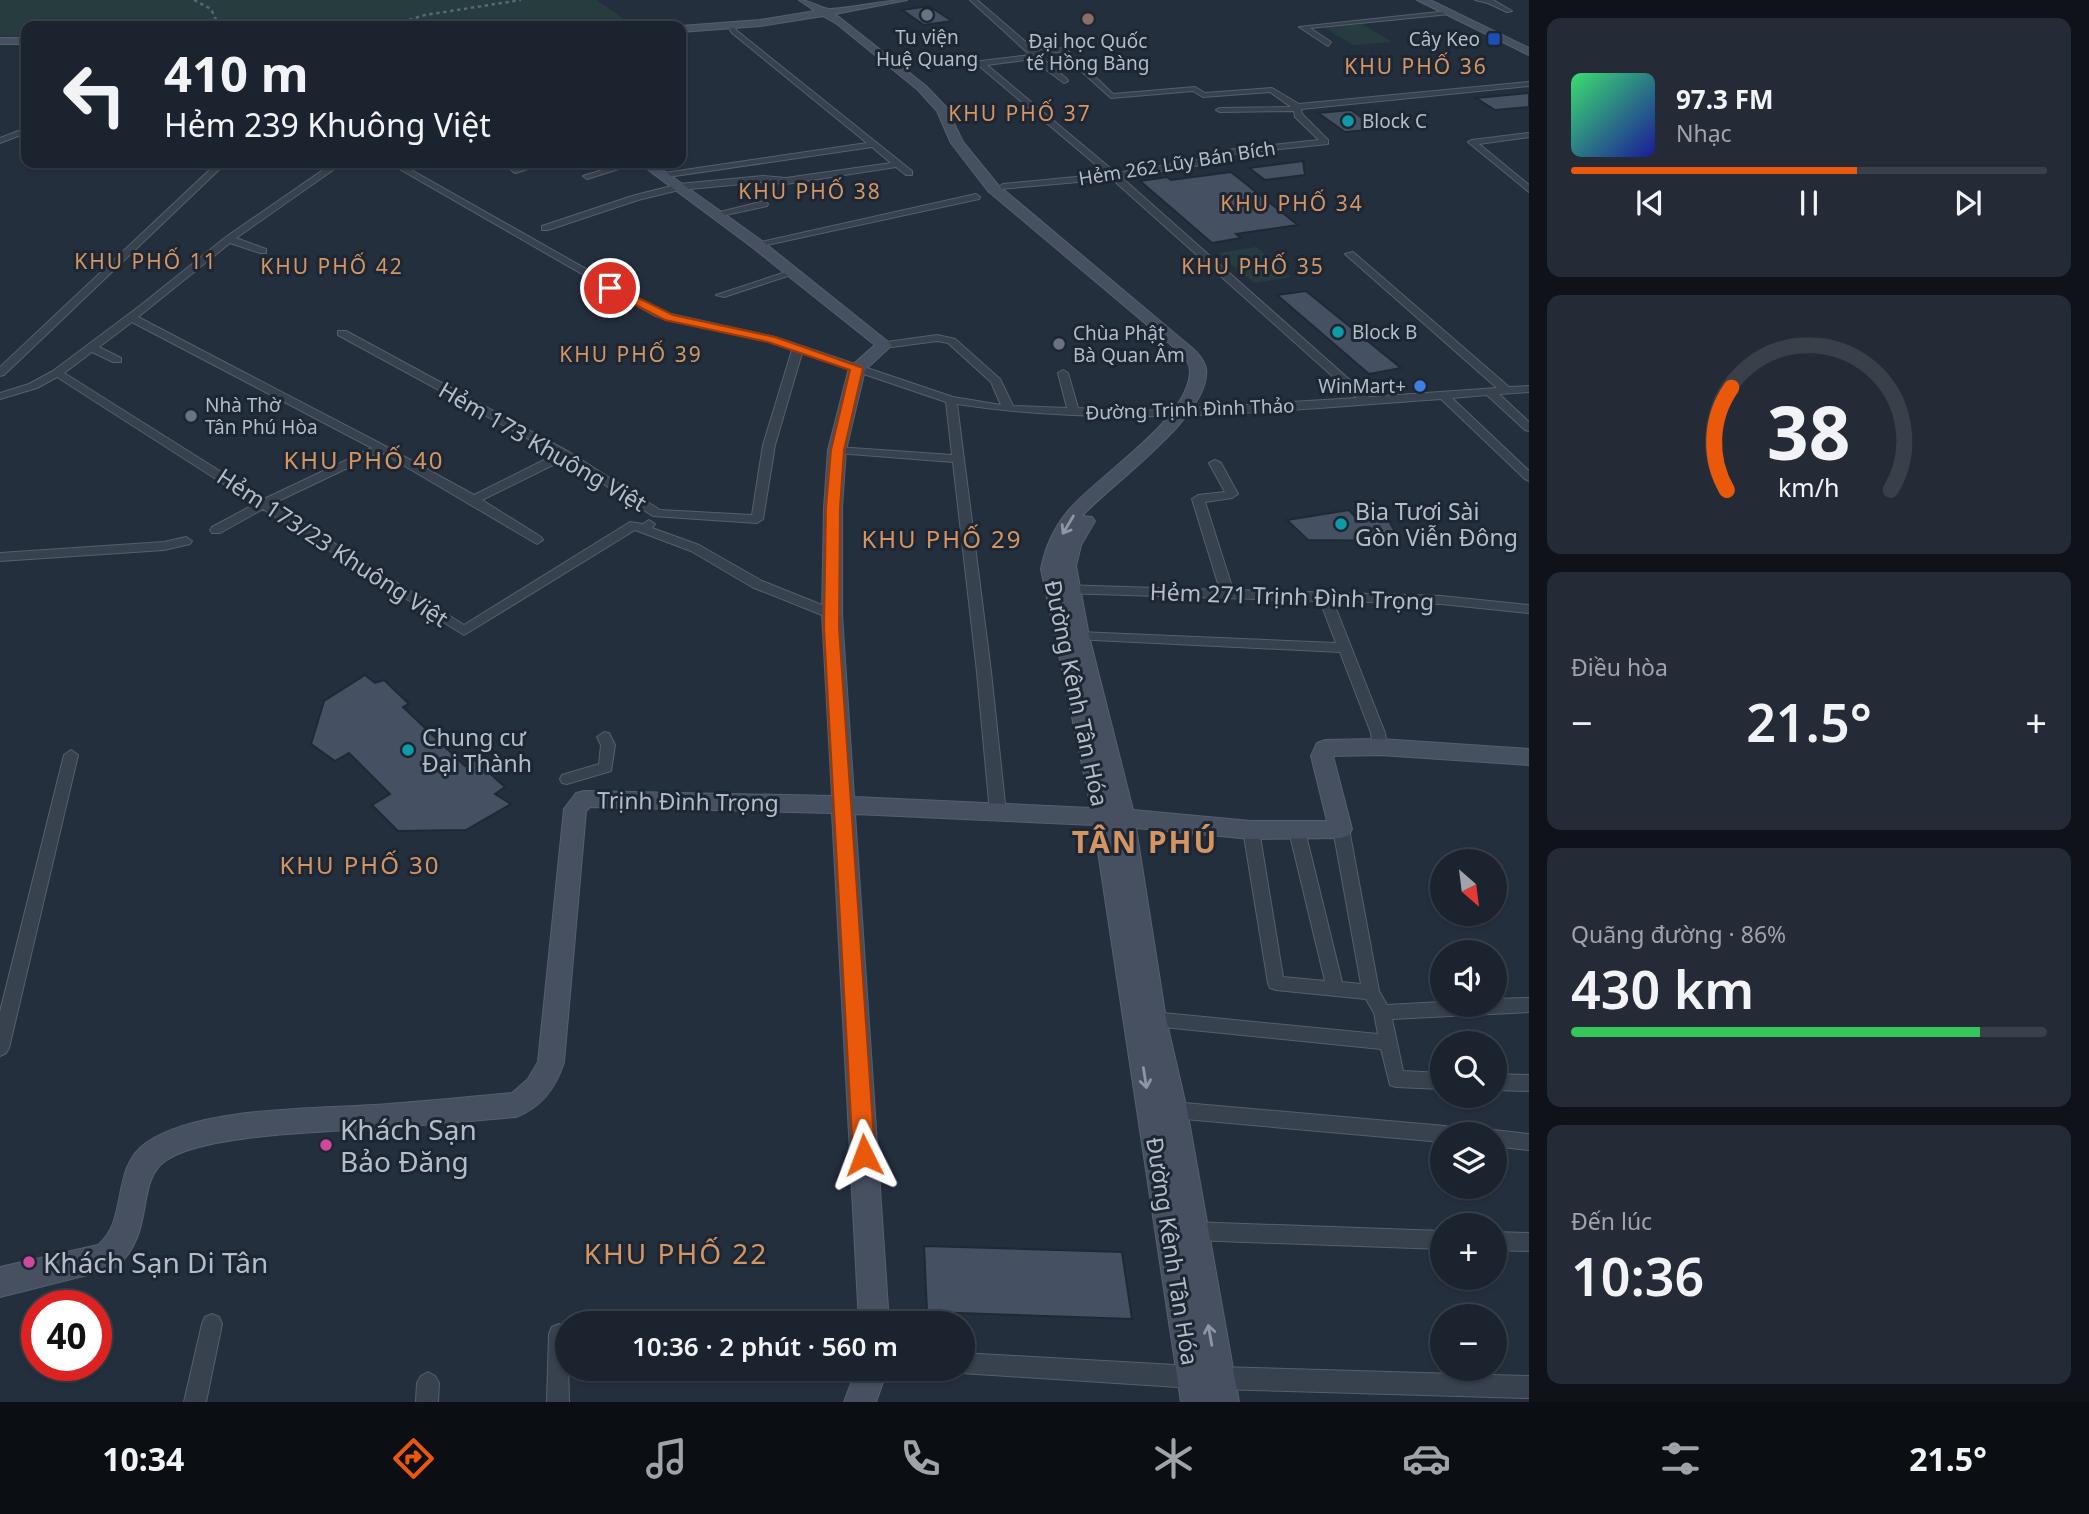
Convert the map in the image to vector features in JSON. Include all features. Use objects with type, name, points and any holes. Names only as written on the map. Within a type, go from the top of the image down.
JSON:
[{"type":"street","name":"Đường Kênh Tân Hóa","points":[[804,0],[835,15]]},
{"type":"street","name":"Đường Kênh Tân Hóa","points":[[816,0],[922,88],[942,110],[962,152],[1195,360],[1199,371],[1188,412],[1086,522],[1072,545],[1062,589],[1113,817],[1207,1390]]},
{"type":"street","points":[[686,29],[732,26],[749,28],[835,15],[902,0]]},
{"type":"street","points":[[973,0],[1063,81]]},
{"type":"street","points":[[1422,0],[1529,52]]},
{"type":"street","points":[[1435,0],[1529,45]]},
{"type":"street","points":[[1478,0],[1490,1],[1509,11]]},
{"type":"street","points":[[1328,44],[1303,27],[1448,13]]},
{"type":"street","points":[[732,26],[734,32],[909,173]]},
{"type":"street","points":[[0,41],[21,41]]},
{"type":"street","points":[[1297,108],[1272,90],[1203,95],[1195,89],[1111,96],[1062,50],[981,63],[1114,176],[1366,400]]},
{"type":"street","points":[[1220,110],[1297,108],[1529,84]]},
{"type":"street","name":"Hẻm 262 Lũy Bán Bích","points":[[1006,194],[1228,158],[1227,152],[1325,142],[1298,115],[1297,108]]},
{"type":"street","points":[[0,141],[7,140],[21,131]]},
{"type":"street","points":[[1529,135],[1472,142],[1529,189]]},
{"type":"street","points":[[664,176],[871,145]]},
{"type":"street","points":[[545,228],[635,198],[679,187],[763,179],[786,181],[898,164]]},
{"type":"street","points":[[0,373],[217,168]]},
{"type":"street","points":[[0,396],[33,386],[57,373],[229,239],[328,168]]},
{"type":"street","name":"Đường Trịnh Đình Thảo","points":[[402,168],[659,314],[771,339],[951,400],[1009,409],[1074,413],[1188,412],[1529,389]]},
{"type":"street","points":[[515,170],[523,168]]},
{"type":"street","points":[[587,176],[616,168]]},
{"type":"street","points":[[652,168],[795,272],[884,345]]},
{"type":"street","points":[[757,244],[976,197]]},
{"type":"street","points":[[716,214],[764,204]]},
{"type":"street","points":[[229,239],[263,251]]},
{"type":"street","points":[[1350,254],[1507,391]]},
{"type":"street","points":[[721,295],[795,272]]},
{"type":"street","points":[[131,317],[381,447],[537,540]]},
{"type":"street","name":"Hẻm 173 Khuông Việt","points":[[342,333],[565,454],[657,513],[645,529],[695,548],[757,584],[832,614]]},
{"type":"street","points":[[873,1311],[832,614],[833,508],[837,450],[857,368],[884,345],[937,338],[951,341],[996,380],[1009,409]]},
{"type":"street","points":[[92,347],[117,360]]},
{"type":"street","points":[[657,513],[757,519],[769,445],[798,348]]},
{"type":"street","name":"Hẻm 173/23 Khuông Việt","points":[[57,373],[464,631],[634,525],[645,529]]},
{"type":"street","points":[[1063,373],[1074,413]]},
{"type":"street","points":[[1490,392],[1529,428]]},
{"type":"street","points":[[1443,395],[1529,477]]},
{"type":"street","points":[[951,400],[998,813]]},
{"type":"street","points":[[216,530],[265,503],[381,447]]},
{"type":"street","points":[[837,450],[959,459]]},
{"type":"street","points":[[472,499],[565,454]]},
{"type":"street","points":[[1215,463],[1232,494],[1198,499],[1228,594]]},
{"type":"street","points":[[0,557],[164,546],[187,541]]},
{"type":"street","name":"Đường Kênh Tân Hóa","points":[[1062,589],[1079,636],[1173,1110],[1192,1231],[1207,1390]]},
{"type":"street","name":"Hẻm 271 Trịnh Đình Trọng","points":[[1062,589],[1441,600],[1529,609]]},
{"type":"street","points":[[1325,597],[1378,733],[1380,747]]},
{"type":"street","points":[[1079,636],[1344,648]]},
{"type":"street","points":[[567,779],[606,767],[608,745],[604,737]]},
{"type":"street","points":[[1430,1081],[1396,1080],[1382,1012],[1371,992],[1341,830],[1322,756],[1325,748],[1380,747],[1529,757]]},
{"type":"street","points":[[0,1048],[71,755]]},
{"type":"street","name":"Trịnh Đình Trọng","points":[[0,1282],[105,1258],[117,1251],[126,1238],[134,1181],[153,1154],[179,1140],[250,1126],[516,1105],[532,1095],[547,1076],[551,1062],[575,809],[579,802],[589,798],[843,805],[1113,817],[1251,830],[1341,830]]},
{"type":"street","points":[[1251,830],[1276,983],[1371,992]]},
{"type":"street","points":[[1297,831],[1335,988]]},
{"type":"street","points":[[1382,1012],[1529,1005]]},
{"type":"street","points":[[1153,1019],[1388,1042]]},
{"type":"street","points":[[1507,1082],[1529,1083]]},
{"type":"street","points":[[1173,1110],[1430,1133]]},
{"type":"street","points":[[1507,1139],[1529,1142]]},
{"type":"street","points":[[1192,1231],[1430,1240]]},
{"type":"street","points":[[1507,1241],[1529,1242]]},
{"type":"street","points":[[195,1402],[212,1324]]},
{"type":"street","points":[[975,1364],[1207,1390],[1529,1387]]},
{"type":"street","points":[[558,1381],[558,1402]]},
{"type":"street","points":[[860,1402],[868,1381]]},
{"type":"green space","points":[[0,0],[597,0],[625,20],[21,21],[21,37],[0,36]]},
{"type":"green space","points":[[1362,24],[1392,42],[1353,45],[1324,27]]},
{"type":"green space","points":[[1256,247],[1292,277],[1254,283],[1218,253]]},
{"type":"building","name":"Tu viện Huệ Quang","points":[[929,6],[952,21],[924,25],[902,10]]},
{"type":"building","points":[[1529,93],[1529,107],[1495,110],[1476,98]]},
{"type":"building","name":"Block C","points":[[1351,110],[1378,129],[1345,132],[1318,113]]},
{"type":"building","points":[[1303,161],[1305,175],[1265,180],[1249,168]]},
{"type":"building","points":[[1231,172],[1298,225],[1236,234],[1241,238],[1212,243],[1140,181],[1167,177],[1171,180]]},
{"type":"building","name":"Block B","points":[[1306,291],[1401,368],[1369,374],[1277,295]]},
{"type":"building","name":"Bia Tươi Sài Gòn Viễn Đông","points":[[1349,510],[1357,519],[1387,517],[1400,541],[1308,540],[1287,520]]},
{"type":"building","name":"Chung cư Đại Thành","points":[[365,675],[375,683],[384,680],[409,704],[403,707],[465,766],[475,760],[505,787],[495,794],[511,804],[466,830],[398,831],[372,805],[390,794],[349,753],[335,761],[311,744],[324,701]]},
{"type":"building","points":[[924,1246],[1122,1252],[1132,1319],[975,1314],[975,1311],[927,1311]]},
{"type":"railway","points":[[194,0],[211,9],[217,21]]},
{"type":"railway","points":[[405,21],[425,15],[521,0]]},
{"type":"place","name":"Tu viện Huệ Quang","points":[[927,15]]},
{"type":"place","name":"Đại học Quốc tế Hồng Bàng","points":[[1088,19]]},
{"type":"place","name":"Cây Keo","points":[[1494,39]]},
{"type":"place","name":"Block C","points":[[1348,121]]},
{"type":"place","name":"Block B","points":[[1338,332]]},
{"type":"place","name":"Chùa Phật Bà Quan Âm","points":[[1059,344]]},
{"type":"place","name":"WinMart+","points":[[1420,386]]},
{"type":"place","name":"Nhà Thờ Tân Phú Hòa","points":[[191,416]]},
{"type":"place","name":"Bia Tươi Sài Gòn Viễn Đông","points":[[1341,524]]},
{"type":"place","name":"Chung cư Đại Thành","points":[[408,750]]},
{"type":"place","name":"Khách Sạn Bảo Đăng","points":[[326,1145]]},
{"type":"place","name":"Khách Sạn Di Tân","points":[[29,1262]]},
{"type":"district","name":"KHU PHỐ 36","points":[[1416,66]]},
{"type":"district","name":"KHU PHỐ 37","points":[[1020,113]]},
{"type":"district","name":"KHU PHỐ 38","points":[[810,191]]},
{"type":"district","name":"KHU PHỐ 34","points":[[1292,203]]},
{"type":"district","name":"KHU PHỐ 11","points":[[146,261]]},
{"type":"district","name":"KHU PHỐ 42","points":[[332,266]]},
{"type":"district","name":"KHU PHỐ 35","points":[[1253,266]]},
{"type":"district","name":"KHU PHỐ 39","points":[[631,354]]},
{"type":"district","name":"KHU PHỐ 40","points":[[364,459]]},
{"type":"district","name":"KHU PHỐ 29","points":[[942,538]]},
{"type":"district","name":"TÂN PHÚ","points":[[1145,841]]},
{"type":"district","name":"KHU PHỐ 30","points":[[360,864]]},
{"type":"district","name":"KHU PHỐ 22","points":[[676,1253]]},
{"type":"route","points":[[610,288],[669,318],[771,339],[857,368],[837,450],[833,508],[832,628],[864,1155]]}]
